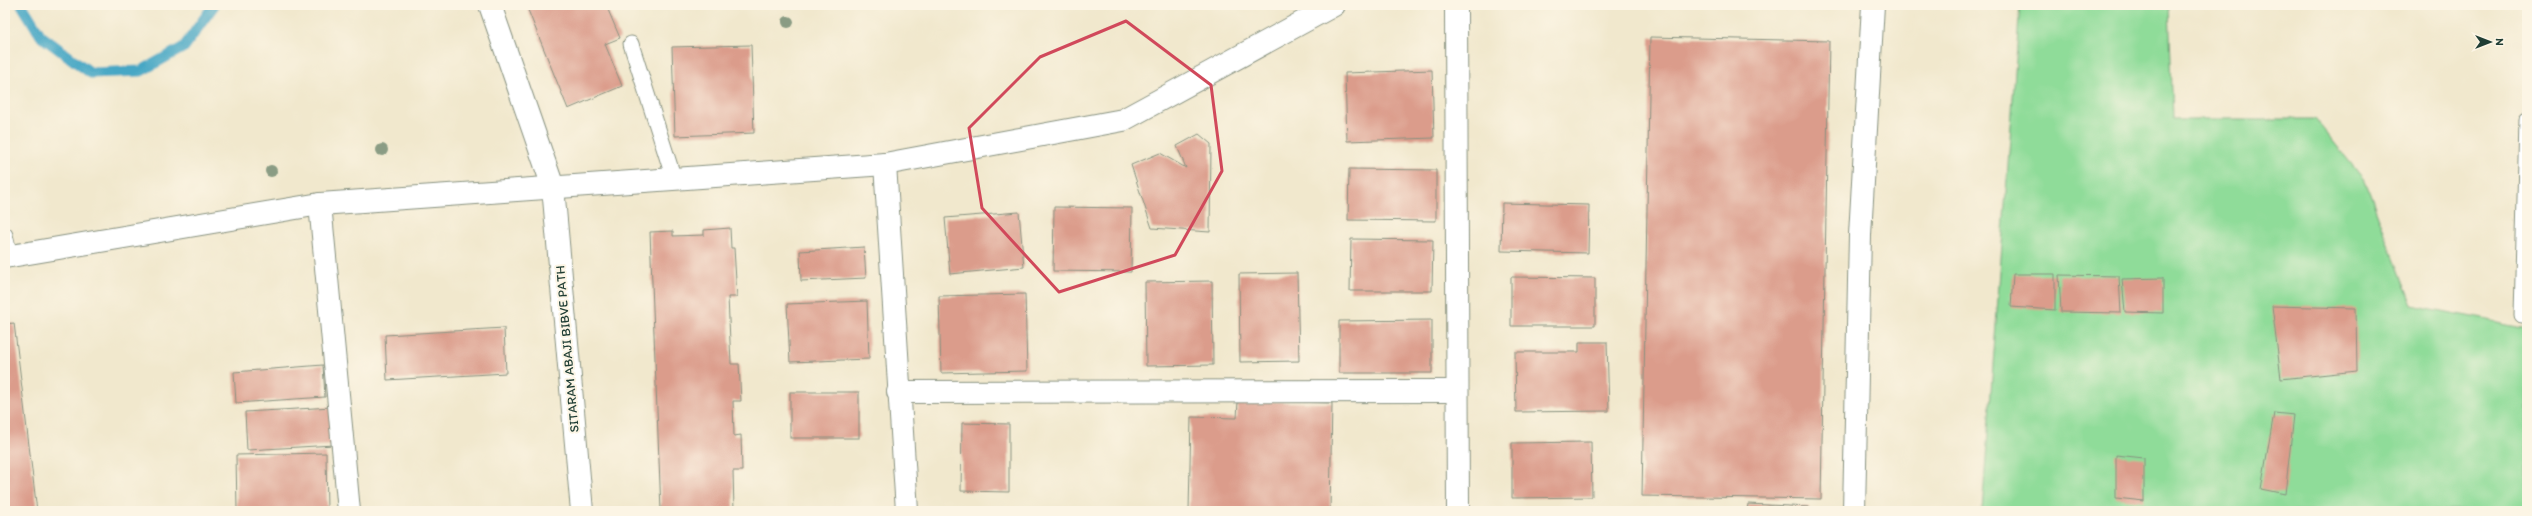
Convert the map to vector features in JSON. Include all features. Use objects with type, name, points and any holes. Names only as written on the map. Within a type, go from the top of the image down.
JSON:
[{"type":"street","name":"SITARAM ABAJI BIBVE PATH","points":[[490,5],[553,187],[582,511]]},
{"type":"street","points":[[7,257],[320,204],[885,164],[1123,120],[1334,5]]},
{"type":"street","points":[[1456,5],[1456,391],[1458,511]]},
{"type":"street","points":[[1854,511],[1860,235],[1872,5]]},
{"type":"street","points":[[885,164],[906,511]]},
{"type":"street","points":[[320,204],[349,511]]},
{"type":"street","points":[[898,392],[1456,391]]},
{"type":"lane","points":[[632,44],[674,179]]},
{"type":"lane","points":[[2522,315],[2527,120]]},
{"type":"lane","points":[[5,235],[7,257]]},
{"type":"highlighted area","points":[[1126,21],[1211,85],[1222,171],[1175,255],[1059,292],[982,208],[969,128],[1040,57]]},
{"type":"green space","points":[[2020,5],[2169,5],[2173,119],[2315,119],[2365,181],[2412,305],[2527,328],[2527,511],[1982,511]]},
{"type":"building","points":[[526,5],[606,5],[620,38],[605,44],[622,86],[568,109]]},
{"type":"building","points":[[1650,37],[1829,41],[1821,499],[1642,496]]},
{"type":"building","points":[[751,45],[754,133],[675,136],[672,47]]},
{"type":"building","points":[[1432,70],[1434,138],[1347,141],[1345,73]]},
{"type":"building","points":[[1199,134],[1211,144],[1210,232],[1152,228],[1131,165],[1160,153],[1186,168],[1177,146]]},
{"type":"building","points":[[1349,169],[1436,170],[1436,221],[1348,220]]},
{"type":"building","points":[[1502,203],[1589,205],[1588,253],[1501,251]]},
{"type":"building","points":[[1054,207],[1132,208],[1131,272],[1053,271]]},
{"type":"building","points":[[1019,212],[1024,267],[950,274],[945,218]]},
{"type":"building","points":[[730,228],[731,248],[734,248],[737,297],[728,297],[731,364],[739,364],[741,401],[733,401],[734,436],[741,435],[742,471],[733,471],[734,511],[661,511],[650,232],[673,231],[673,236],[704,235],[704,230]]},
{"type":"building","points":[[1351,239],[1433,240],[1432,291],[1350,291]]},
{"type":"building","points":[[864,247],[866,278],[801,281],[800,251]]},
{"type":"building","points":[[1297,273],[1299,361],[1240,362],[1239,274]]},
{"type":"building","points":[[2013,274],[2055,274],[2055,310],[2011,307]]},
{"type":"building","points":[[2059,275],[2119,276],[2121,313],[2061,312]]},
{"type":"building","points":[[1511,277],[1595,278],[1595,326],[1511,326]]},
{"type":"building","points":[[2163,278],[2163,313],[2125,312],[2122,279]]},
{"type":"building","points":[[1212,281],[1213,365],[1146,366],[1145,282]]},
{"type":"building","points":[[1025,294],[1027,371],[941,373],[939,296]]},
{"type":"building","points":[[867,301],[869,359],[790,362],[787,304]]},
{"type":"building","points":[[2272,306],[2356,308],[2357,371],[2281,379]]},
{"type":"building","points":[[1432,320],[1432,373],[1339,373],[1339,321]]},
{"type":"building","points":[[14,323],[37,511],[5,511],[5,324]]},
{"type":"building","points":[[504,328],[506,373],[387,380],[385,335]]},
{"type":"building","points":[[1579,342],[1607,342],[1609,411],[1516,412],[1515,352],[1579,352]]},
{"type":"building","points":[[323,365],[325,397],[236,403],[234,372]]},
{"type":"building","points":[[790,392],[859,392],[859,438],[790,438]]},
{"type":"building","points":[[1238,401],[1332,403],[1330,511],[1189,511],[1191,417],[1237,418]]},
{"type":"building","points":[[332,407],[334,445],[247,450],[245,412]]},
{"type":"building","points":[[2274,413],[2294,415],[2285,494],[2261,489]]},
{"type":"building","points":[[962,423],[1009,424],[1009,492],[961,491]]},
{"type":"building","points":[[1591,442],[1592,497],[1512,498],[1512,443]]},
{"type":"building","points":[[326,453],[327,511],[237,511],[236,455]]},
{"type":"building","points":[[2116,455],[2144,458],[2144,501],[2116,498]]},
{"type":"building","points":[[1748,504],[1809,507],[1809,511],[1747,511]]},
{"type":"waterway","points":[[22,5],[41,36],[91,73],[141,71],[184,47],[214,5]]}]
